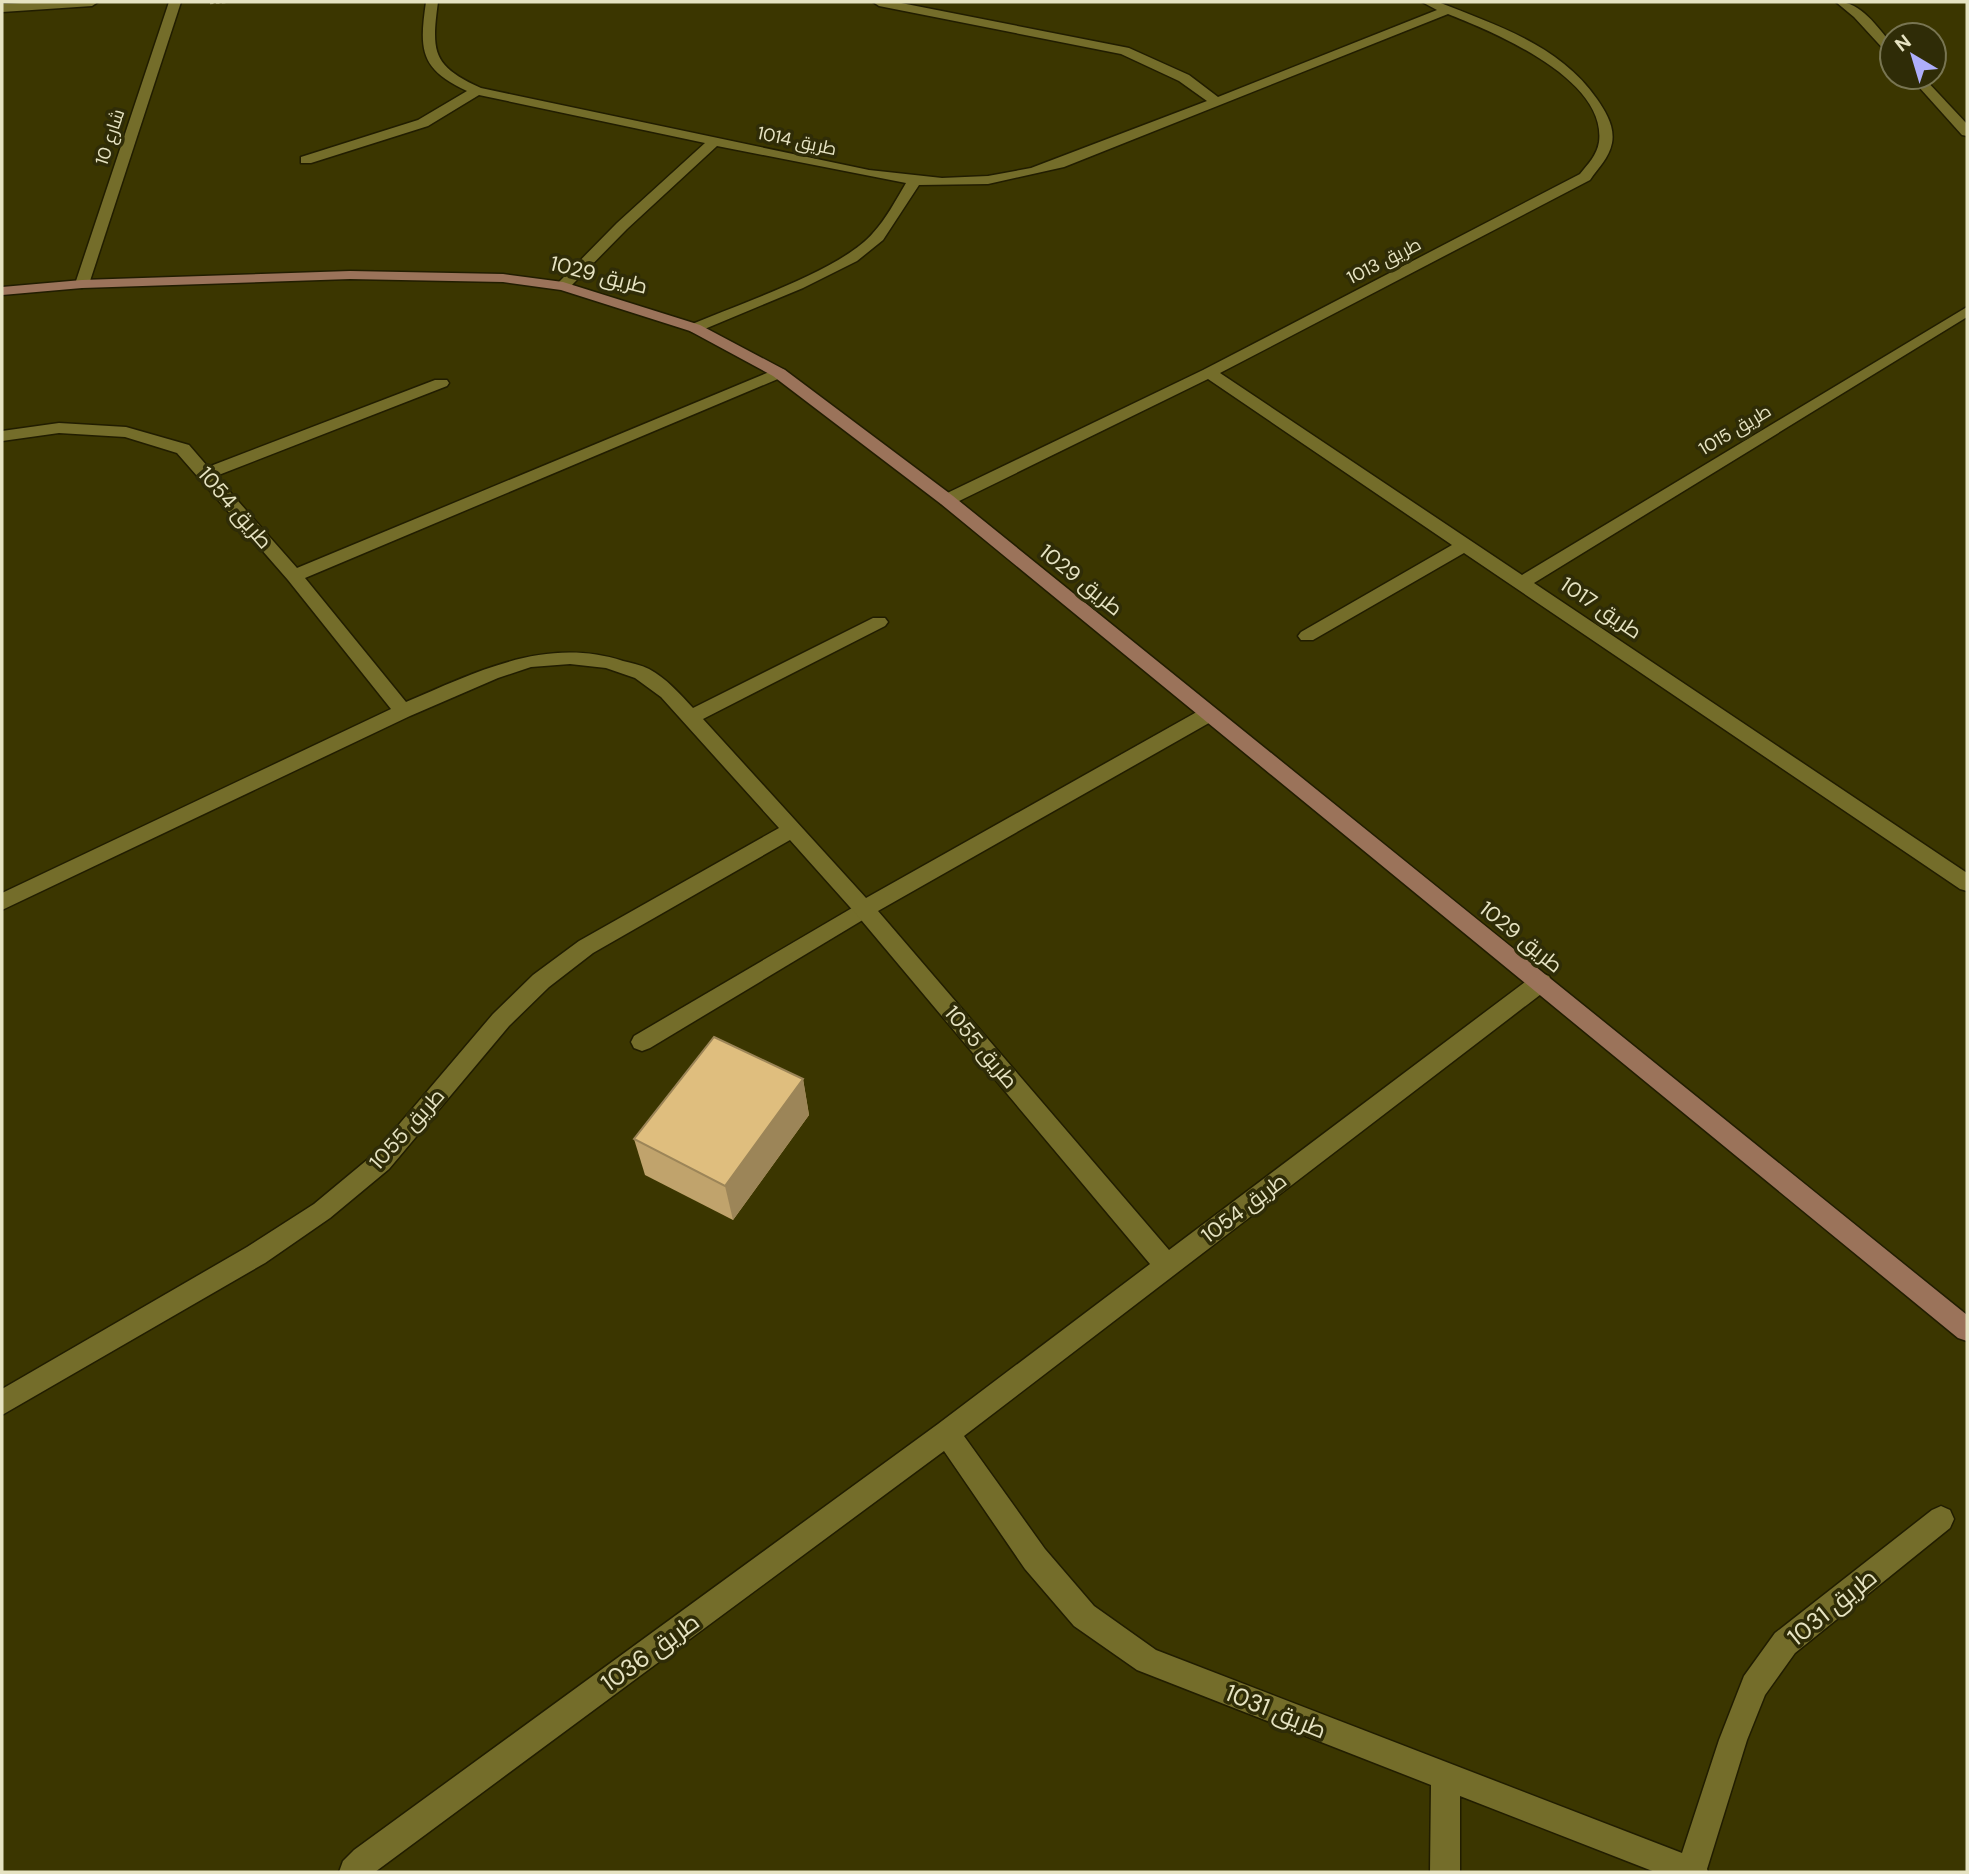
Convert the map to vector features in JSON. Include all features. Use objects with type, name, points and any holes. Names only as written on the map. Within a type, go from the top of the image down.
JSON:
[{"type":"street","points":[[2,8],[92,2]]},
{"type":"street","name":"شارع 10","points":[[82,284],[175,2]]},
{"type":"street","name":"طريق 1014","points":[[432,2],[426,38],[428,53],[436,68],[453,81],[477,91],[914,182],[978,182],[1027,174],[1448,10]]},
{"type":"street","points":[[880,2],[1125,51],[1184,78],[1217,102]]},
{"type":"street","name":"طريق 1013","points":[[947,500],[1209,373],[1584,177],[1604,150],[1606,125],[1590,96],[1570,73],[1534,48],[1428,2]]},
{"type":"street","points":[[1842,2],[1858,14],[1878,36]]},
{"type":"street","points":[[306,160],[423,122],[477,91]]},
{"type":"street","points":[[1929,91],[1967,132]]},
{"type":"street","points":[[563,286],[622,226],[715,141]]},
{"type":"street","points":[[695,328],[798,285],[867,248],[887,225],[914,182]]},
{"type":"street","name":"طريق 1029","points":[[2,290],[82,284],[350,275],[503,278],[563,286],[695,328],[779,373],[947,500],[1965,1325]]},
{"type":"street","name":"طريق 1015","points":[[1523,582],[1967,311]]},
{"type":"street","points":[[294,576],[779,373]]},
{"type":"street","name":"طريق 1017","points":[[1209,373],[1967,883]]},
{"type":"street","points":[[206,474],[441,383]]},
{"type":"street","name":"طريق 1054","points":[[2,436],[59,428],[126,432],[183,449],[294,576],[403,711]]},
{"type":"street","points":[[1307,636],[1466,544]]},
{"type":"street","points":[[691,717],[879,622]]},
{"type":"street","name":"طريق 1055","points":[[2,902],[403,711],[491,673],[530,662],[570,658],[607,662],[642,673],[668,692],[864,909],[1167,1266]]},
{"type":"street","points":[[642,1042],[864,909],[1209,714]]},
{"type":"street","name":"طريق 1055","points":[[2,1402],[256,1255],[323,1211],[381,1162],[501,1020],[541,981],[586,947],[791,830]]},
{"type":"street","name":"طريق 1054","points":[[947,1433],[1541,982]]},
{"type":"street","name":"طريق 1031","points":[[947,1433],[1035,1559],[1084,1616],[1147,1660],[1692,1872],[1733,1740],[1754,1686],[1777,1653],[1785,1643],[1941,1519]]},
{"type":"street","name":"طريق 1036","points":[[354,1872],[365,1861],[947,1433]]},
{"type":"street","points":[[1444,1872],[1446,1778]]},
{"type":"building","points":[[714,1037],[803,1079],[725,1186],[634,1139]]}]
